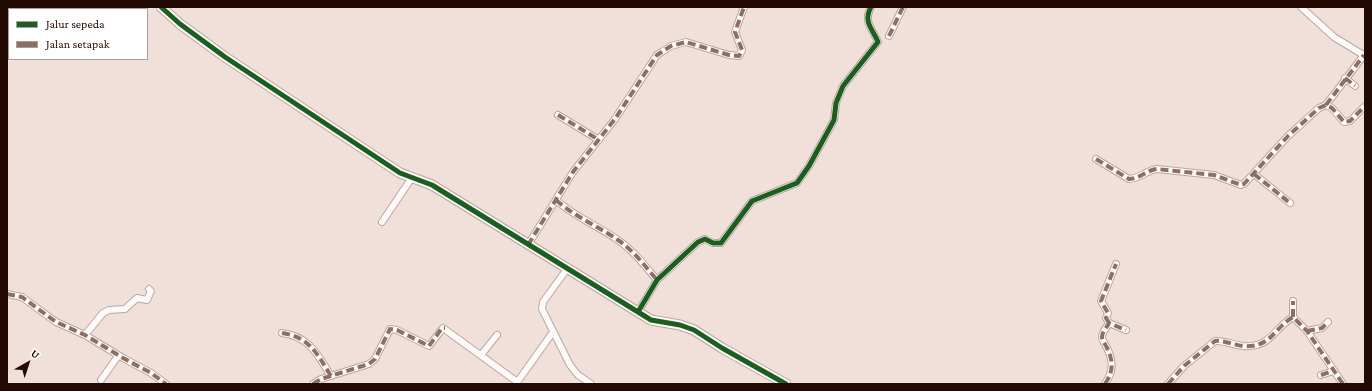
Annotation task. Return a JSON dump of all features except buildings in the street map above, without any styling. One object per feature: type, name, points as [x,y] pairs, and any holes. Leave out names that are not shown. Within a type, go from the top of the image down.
[{"type":"street","points":[[161,7],[180,24],[225,57],[400,173],[411,179],[432,185],[653,321],[680,325],[694,330],[722,348],[786,384]]},
{"type":"street","points":[[528,245],[573,172],[631,97],[652,62],[663,50],[686,42],[729,55],[739,56],[742,50],[735,32],[744,7]]},
{"type":"street","points":[[638,312],[657,280],[701,240],[720,244],[752,201],[797,183],[809,166],[834,120],[836,104],[843,86],[878,42],[867,20],[867,14],[871,7]]},
{"type":"street","points":[[889,36],[903,7]]},
{"type":"street","points":[[1096,159],[1129,179],[1133,179],[1151,170],[1157,169],[1214,175],[1241,185],[1254,174],[1288,136],[1319,108],[1326,105],[1345,78],[1364,55],[1334,37],[1301,7]]},
{"type":"street","points":[[1345,78],[1355,86]]},
{"type":"street","points":[[1326,105],[1332,108],[1344,122],[1350,121],[1365,107]]},
{"type":"street","points":[[558,115],[599,140]]},
{"type":"street","points":[[1254,174],[1290,203]]},
{"type":"street","points":[[382,222],[411,179]]},
{"type":"street","points":[[556,200],[579,217],[627,246],[643,262],[657,280]]},
{"type":"street","points":[[1116,264],[1101,301],[1108,313],[1106,318],[1109,323],[1126,330]]},
{"type":"street","points":[[567,269],[541,307],[544,317],[573,369],[591,384]]},
{"type":"street","points":[[84,335],[91,325],[106,311],[125,309],[137,298],[147,300],[151,292],[149,289]]},
{"type":"street","points":[[7,294],[22,297],[56,322],[84,335],[118,356],[151,373],[166,384]]},
{"type":"street","points":[[1293,301],[1293,317],[1306,331],[1343,384]]},
{"type":"street","points":[[1168,384],[1184,366],[1215,341],[1242,346],[1260,345],[1270,340],[1286,322],[1293,317]]},
{"type":"street","points":[[1306,331],[1322,328],[1328,322]]},
{"type":"street","points":[[1105,384],[1113,370],[1109,352],[1102,339],[1109,323]]},
{"type":"street","points":[[314,384],[331,376],[372,362],[388,331],[393,329],[429,346],[442,328],[445,328],[518,381],[553,332]]},
{"type":"street","points":[[282,333],[293,335],[309,344],[331,376]]},
{"type":"street","points":[[481,355],[497,335]]},
{"type":"street","points":[[101,380],[118,356]]},
{"type":"street","points":[[1321,375],[1333,371]]},
{"type":"marked path","points":[[528,245],[573,172],[615,119],[657,55],[671,46],[686,42],[729,55],[739,56],[742,50],[735,32],[744,7]]},
{"type":"marked path","points":[[889,36],[903,7]]},
{"type":"marked path","points":[[1326,105],[1364,55]]},
{"type":"marked path","points":[[1345,78],[1355,86]]},
{"type":"marked path","points":[[1096,159],[1129,179],[1136,178],[1157,169],[1214,175],[1241,185],[1244,184],[1288,136],[1319,108],[1326,105],[1332,108],[1344,122],[1350,121],[1365,106]]},
{"type":"marked path","points":[[558,115],[599,140]]},
{"type":"marked path","points":[[1254,174],[1290,203]]},
{"type":"marked path","points":[[556,200],[563,206],[624,244],[657,280]]},
{"type":"marked path","points":[[1109,323],[1106,318],[1108,313],[1101,301],[1116,264]]},
{"type":"marked path","points":[[7,294],[22,297],[56,322],[85,335],[151,373],[166,384]]},
{"type":"marked path","points":[[1293,301],[1293,317]]},
{"type":"marked path","points":[[1168,384],[1184,366],[1215,341],[1243,346],[1260,344],[1271,337],[1293,317],[1307,331],[1343,384]]},
{"type":"marked path","points":[[1307,331],[1322,328],[1328,322]]},
{"type":"marked path","points":[[1105,384],[1110,375],[1112,362],[1102,335],[1109,323],[1126,330]]},
{"type":"marked path","points":[[313,384],[321,379],[369,364],[375,359],[390,329],[397,330],[429,346],[442,328],[445,328]]},
{"type":"marked path","points":[[282,333],[300,338],[312,348],[331,376]]},
{"type":"marked path","points":[[1321,375],[1333,371]]},
{"type":"cycle path","points":[[161,7],[180,24],[225,57],[400,173],[432,185],[651,320],[680,325],[694,330],[722,348],[786,384]]},
{"type":"cycle path","points":[[638,312],[657,280],[698,242],[705,239],[713,243],[721,243],[752,201],[797,183],[809,166],[834,120],[836,103],[843,86],[878,42],[868,21],[871,7]]}]
